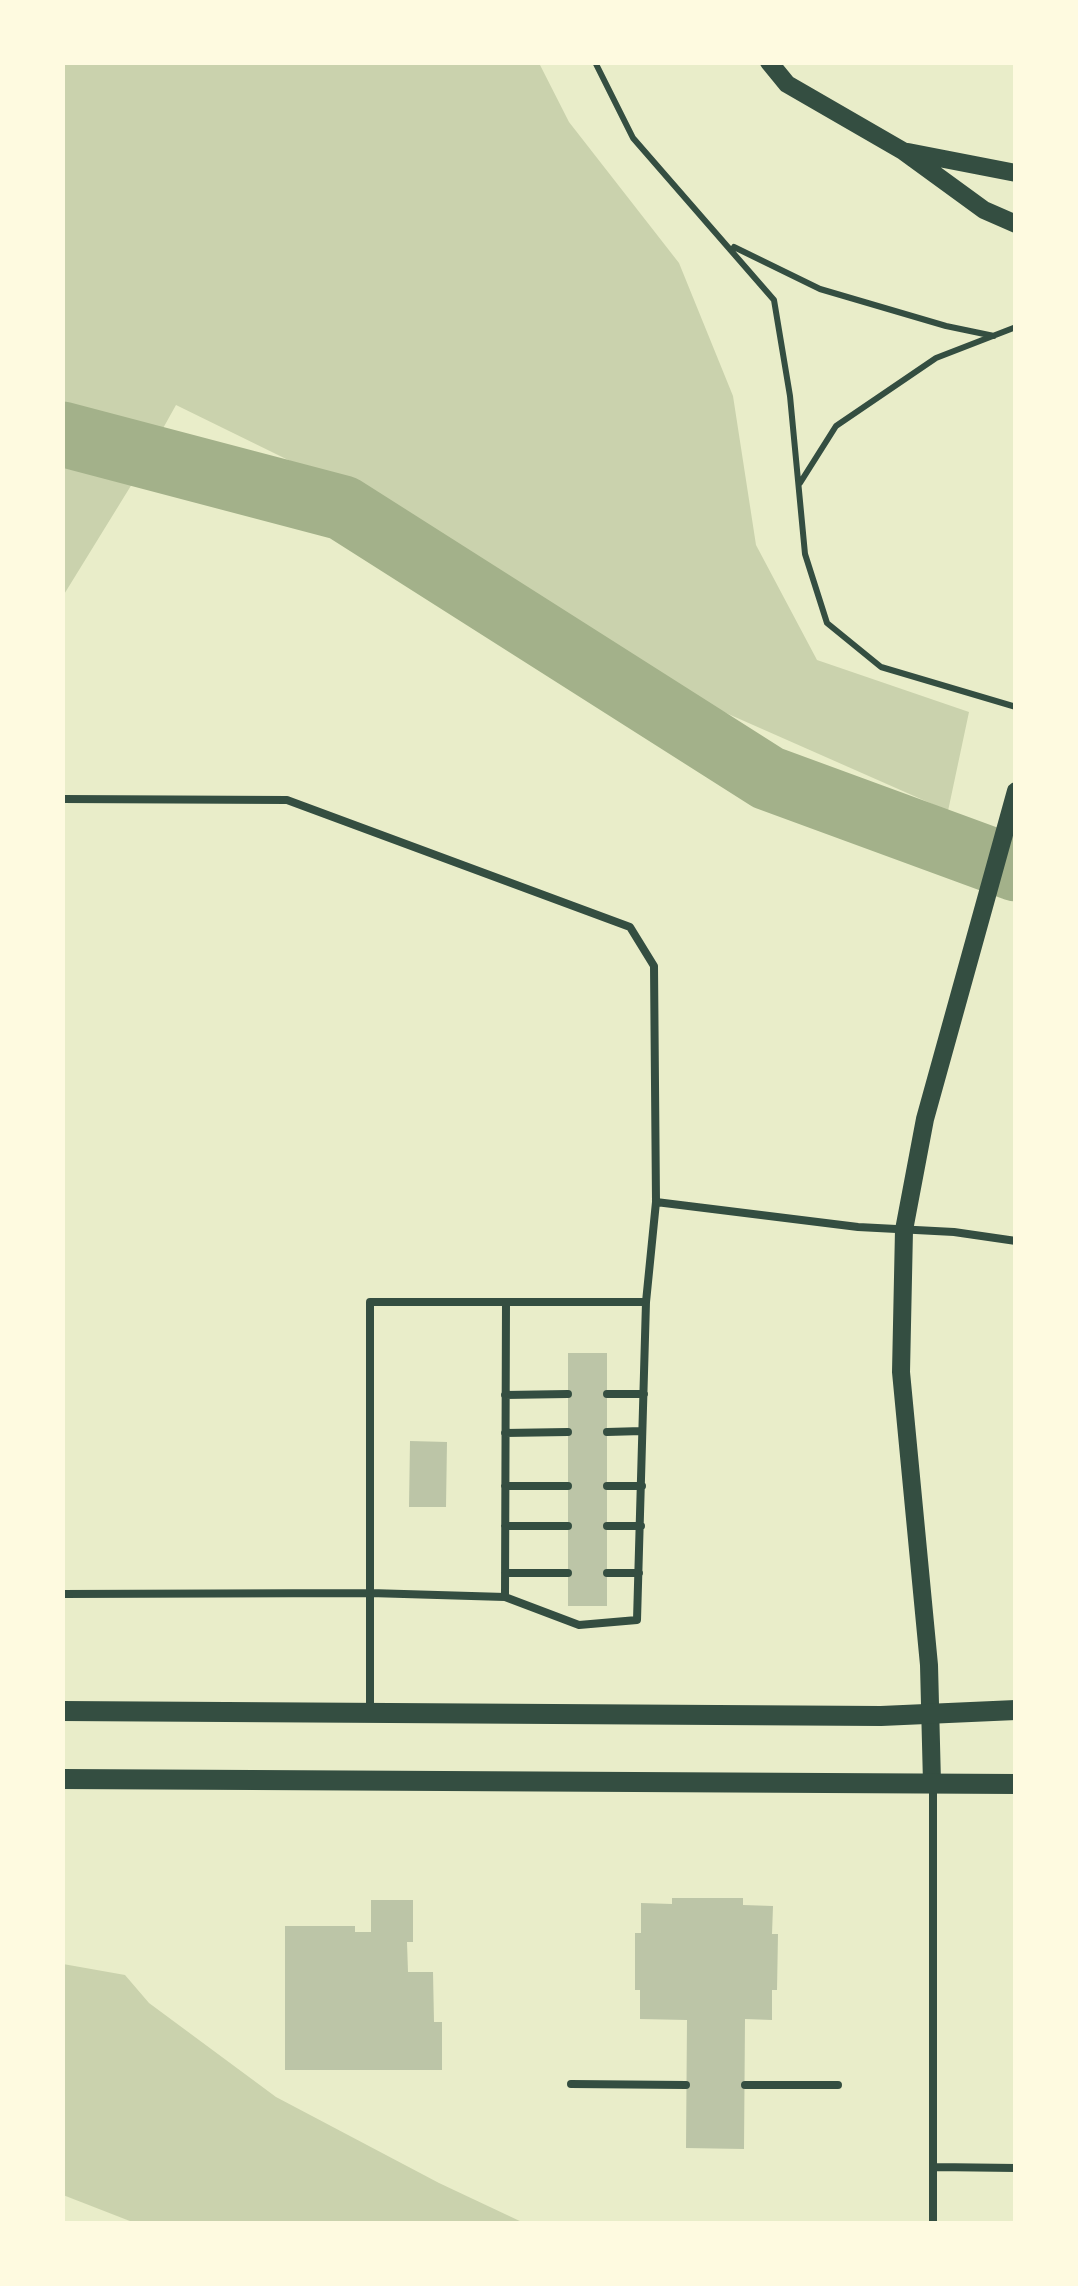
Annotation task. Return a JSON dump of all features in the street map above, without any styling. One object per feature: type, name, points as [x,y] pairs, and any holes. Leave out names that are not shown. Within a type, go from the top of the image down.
[{"type":"main road","points":[[62,1711],[932,1715],[1016,1710]]},
{"type":"main road","points":[[62,1780],[1016,1784]]},
{"type":"street","points":[[769,62],[787,84],[903,151],[984,210],[1016,224]]},
{"type":"street","points":[[903,151],[1016,173]]},
{"type":"street","points":[[932,1784],[932,1715],[901,1372],[904,1230],[925,1119],[1016,791]]},
{"type":"lane","points":[[62,799],[287,800],[630,927],[654,966],[656,1202],[646,1302],[637,1620],[579,1625],[505,1597],[370,1593],[62,1594]]},
{"type":"lane","points":[[656,1202],[858,1227],[954,1232],[1016,1241]]},
{"type":"lane","points":[[370,1712],[370,1302],[646,1302]]},
{"type":"lane","points":[[505,1597],[506,1302]]},
{"type":"lane","points":[[505,1395],[568,1394]]},
{"type":"lane","points":[[608,1394],[644,1394]]},
{"type":"lane","points":[[608,1432],[642,1431]]},
{"type":"lane","points":[[505,1433],[568,1432]]},
{"type":"lane","points":[[505,1486],[568,1486]]},
{"type":"lane","points":[[607,1486],[642,1486]]},
{"type":"lane","points":[[505,1526],[568,1526]]},
{"type":"lane","points":[[607,1526],[641,1526]]},
{"type":"lane","points":[[505,1572],[568,1572]]},
{"type":"lane","points":[[607,1572],[639,1573]]},
{"type":"lane","points":[[932,1784],[934,2224]]},
{"type":"lane","points":[[571,2084],[686,2085]]},
{"type":"lane","points":[[745,2085],[838,2085]]},
{"type":"lane","points":[[934,2167],[1016,2168]]},
{"type":"path","points":[[595,62],[633,138],[774,300],[790,396],[805,554],[827,622],[881,667],[1016,707]]},
{"type":"path","points":[[729,245],[820,289],[994,336]]},
{"type":"path","points":[[798,485],[836,426],[936,358],[1016,327]]},
{"type":"green space","points":[[63,62],[539,63],[569,122],[679,263],[733,396],[756,545],[817,660],[969,712],[948,811],[701,702],[380,505],[176,405],[63,596]]},
{"type":"green space","points":[[63,1964],[125,1975],[149,2003],[276,2097],[524,2223],[135,2223],[63,2195]]},
{"type":"building","points":[[568,1353],[607,1353],[607,1606],[568,1606]]},
{"type":"building","points":[[410,1441],[447,1442],[446,1507],[409,1507]]},
{"type":"building","points":[[672,1898],[743,1898],[743,1905],[773,1906],[772,1934],[778,1934],[772,2020],[745,2019],[744,2149],[686,2148],[687,2020],[640,2019],[640,1990],[635,1990],[635,1933],[641,1933],[641,1903],[672,1904]]},
{"type":"building","points":[[371,1900],[413,1900],[413,1942],[407,1942],[408,1972],[433,1972],[434,2022],[442,2022],[442,2070],[285,2070],[285,1926],[355,1926],[355,1932],[371,1932]]},
{"type":"waterway","points":[[62,434],[343,508],[768,778],[1016,869]]}]
